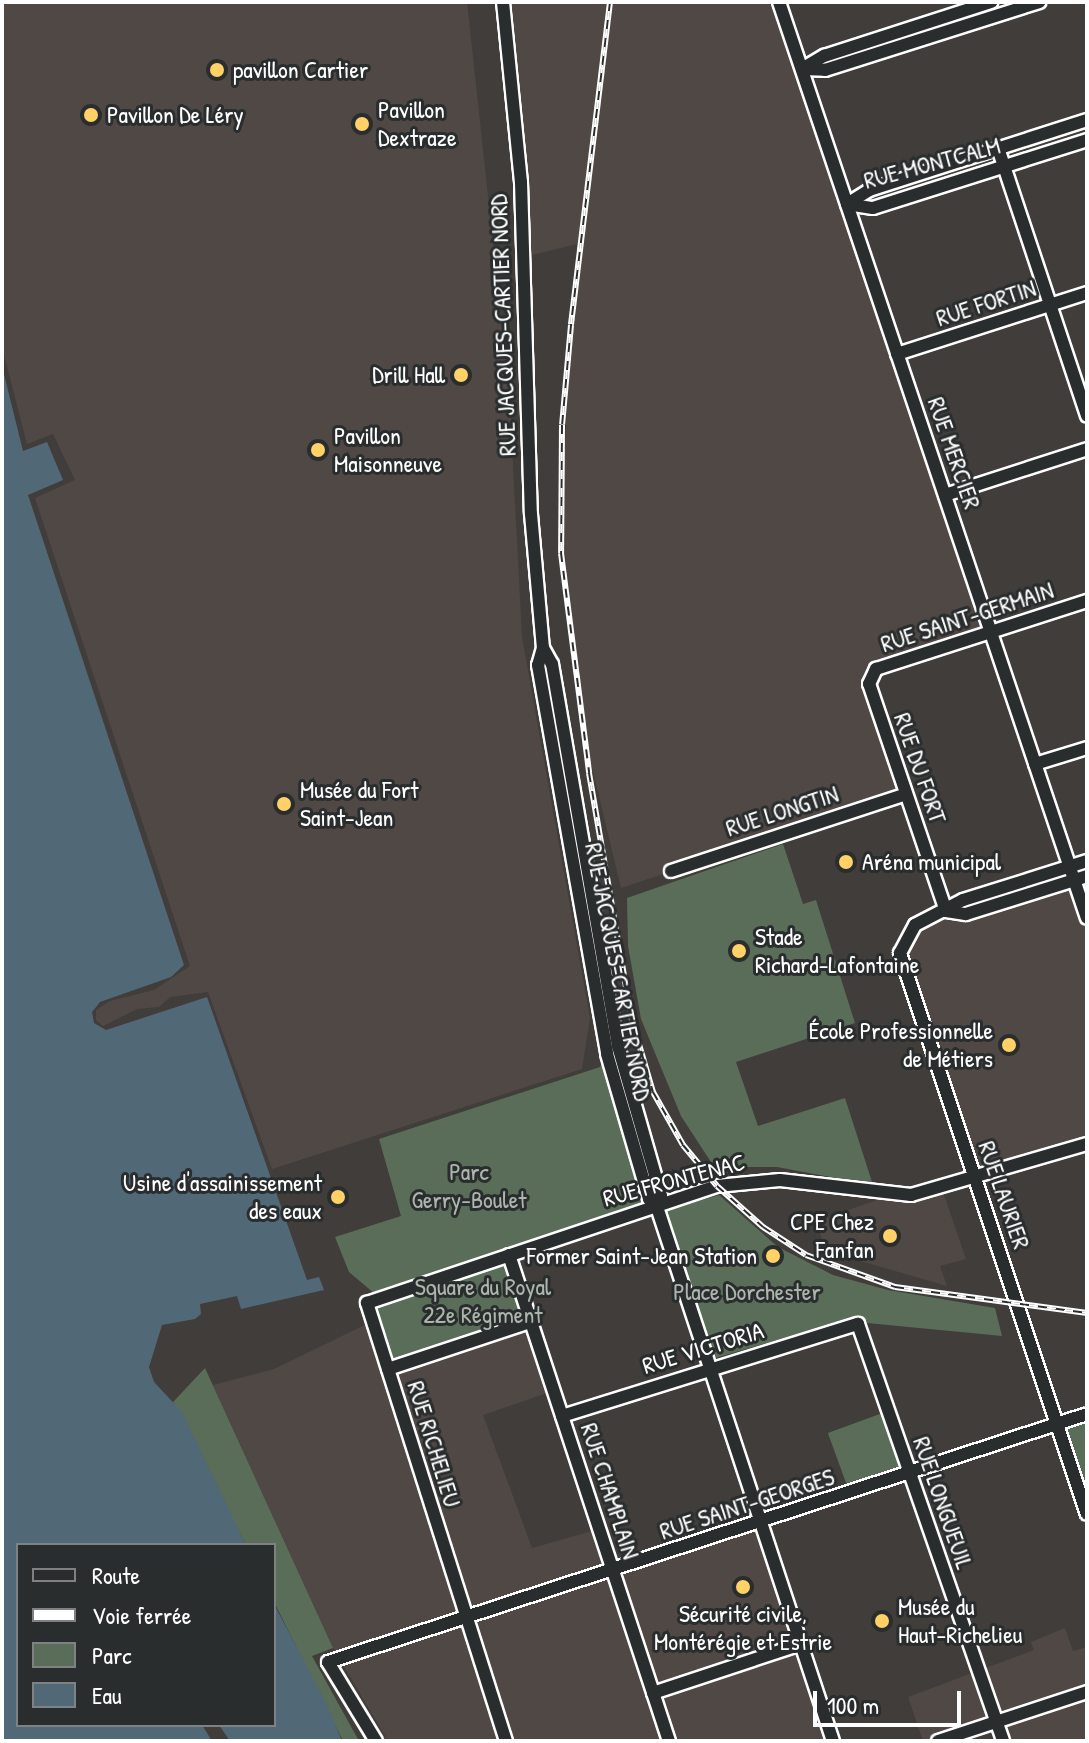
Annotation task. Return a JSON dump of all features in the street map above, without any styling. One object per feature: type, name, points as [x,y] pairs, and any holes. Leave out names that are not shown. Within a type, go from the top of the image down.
[{"type":"street","name":"RUE JACQUES-CARTIER NORD","points":[[503,2],[521,182],[531,514],[543,648],[552,664],[618,1046],[661,1196],[656,1204],[833,1741]]},
{"type":"street","name":"RUE MERCIER","points":[[779,2],[1070,866],[1080,878],[1087,918]]},
{"type":"street","points":[[802,69],[824,56],[991,2]]},
{"type":"street","points":[[802,69],[825,70],[1039,2]]},
{"type":"street","points":[[951,15],[956,29]]},
{"type":"street","name":"RUE MONTCALM","points":[[847,204],[869,190],[1087,120]]},
{"type":"street","name":"RUE MONTCALM","points":[[847,204],[873,208],[1087,140]]},
{"type":"street","points":[[998,148],[1087,416]]},
{"type":"street","name":"RUE FORTIN","points":[[897,354],[1087,293]]},
{"type":"street","points":[[945,495],[1087,449]]},
{"type":"street","name":"RUE SAINT-GERMAIN","points":[[869,684],[876,669],[1087,601]]},
{"type":"street","name":"RUE DU FORT","points":[[869,684],[946,911]]},
{"type":"street","points":[[1035,764],[1087,748]]},
{"type":"street","name":"RUE LONGTIN","points":[[671,871],[906,794]]},
{"type":"street","name":"RUE LAURIER","points":[[1087,861],[963,900],[915,925],[900,953],[1087,1514]]},
{"type":"street","points":[[946,911],[966,914],[1080,878]]},
{"type":"street","name":"RUE FRONTENAC","points":[[509,1255],[656,1204],[762,1179],[889,1196],[976,1180],[1087,1144]]},
{"type":"street","name":"RUE CHAMPLAIN","points":[[509,1255],[669,1741]]},
{"type":"street","name":"RUE RICHELIEU","points":[[506,1741],[367,1303],[509,1255]]},
{"type":"street","points":[[388,1369],[530,1322]]},
{"type":"street","name":"RUE VICTORIA","points":[[562,1416],[858,1324]]},
{"type":"street","name":"RUE LONGUEUIL","points":[[858,1324],[1003,1741]]},
{"type":"street","name":"RUE SAINT-GEORGES","points":[[376,1741],[328,1662],[1087,1414]]},
{"type":"street","points":[[653,1693],[801,1644]]},
{"type":"street","points":[[938,1741],[1087,1692]]},
{"type":"shaded area","points":[[2,2],[467,2],[509,389],[522,637],[590,1018],[582,1069],[272,1169],[208,992],[170,997],[159,1007],[137,1009],[103,1026],[96,1020],[96,1010],[110,1001],[154,990],[190,966],[35,498],[75,480],[53,434],[27,444],[2,347]]},
{"type":"shaded area","points":[[503,2],[608,2],[608,23],[610,2],[779,2],[991,632],[877,669],[869,684],[906,794],[621,888],[580,717],[561,507],[577,244],[524,257]]},
{"type":"shaded area","name":"École Professionnelle de Métiers","points":[[1074,880],[1087,918],[1087,1144],[976,1180],[900,953],[903,938],[946,911],[966,914]]},
{"type":"shaded area","name":"CPE Chez Fanfan","points":[[942,1189],[966,1259],[940,1266],[947,1286],[826,1251],[816,1221],[889,1196]]},
{"type":"shaded area","points":[[509,1255],[553,1391],[483,1415],[532,1548],[599,1529],[613,1570],[760,1522],[835,1741],[388,1741],[333,1648],[213,1385],[274,1369]]},
{"type":"shaded area","points":[[1065,1628],[1073,1651],[1087,1647],[1087,1741],[1003,1741],[996,1721],[923,1741],[908,1697],[1034,1650],[1031,1642]]},
{"type":"green space","name":"Stade Richard-Lafontaine","points":[[783,844],[803,904],[816,900],[855,1023],[736,1062],[758,1126],[845,1098],[873,1185],[777,1167],[746,1167],[720,1176],[681,1116],[641,1019],[628,946],[627,898]]},
{"type":"green space","name":"Parc Gerry-Boulet","points":[[607,1054],[646,1202],[375,1294],[349,1272],[335,1237],[401,1216],[379,1139],[600,1067]]},
{"type":"green space","name":"Place Dorchester","points":[[719,1195],[778,1247],[833,1275],[888,1290],[995,1308],[1002,1336],[867,1323],[856,1317],[712,1359],[664,1211]]},
{"type":"green space","name":"Square du Royal 22e Régiment","points":[[509,1255],[529,1322],[386,1366],[366,1299]]},
{"type":"green space","points":[[205,1368],[333,1648],[312,1656],[359,1741],[343,1741],[276,1606],[276,1543],[245,1543],[173,1402]]},
{"type":"green space","points":[[888,1411],[911,1473],[850,1495],[828,1433]]},
{"type":"green space","points":[[1087,1414],[1087,1512],[1057,1424]]},
{"type":"water","points":[[2,366],[23,451],[47,442],[63,480],[28,495],[184,965],[171,977],[100,1002],[92,1012],[94,1023],[106,1030],[207,997],[307,1280],[319,1277],[324,1290],[241,1309],[237,1296],[200,1304],[201,1314],[195,1319],[162,1325],[149,1367],[154,1382],[182,1412],[245,1543],[16,1543],[16,1727],[203,1727],[212,1741],[2,1741]]},
{"type":"water","points":[[276,1608],[327,1705],[342,1741],[230,1741],[220,1727],[276,1727]]},
{"type":"railway","points":[[610,2],[562,425],[561,553],[589,773],[631,1017],[653,1092],[683,1145],[717,1186],[763,1227],[806,1255],[895,1287],[1087,1313]]},
{"type":"place","name":"pavillon Cartier","points":[[217,70]]},
{"type":"place","name":"Pavillon De Léry","points":[[91,115]]},
{"type":"place","name":"Pavillon Dextraze","points":[[362,124]]},
{"type":"place","name":"Drill Hall","points":[[461,375]]},
{"type":"place","name":"Pavillon Maisonneuve","points":[[318,450]]},
{"type":"place","name":"Musée du Fort Saint-Jean","points":[[284,804]]},
{"type":"place","name":"Aréna municipal","points":[[846,862]]},
{"type":"place","name":"Stade Richard-Lafontaine","points":[[739,951]]},
{"type":"place","name":"École Professionnelle de Métiers","points":[[1009,1045]]},
{"type":"place","name":"Usine d'assainissement des eaux","points":[[338,1197]]},
{"type":"place","name":"CPE Chez Fanfan","points":[[890,1236]]},
{"type":"place","name":"Former Saint-Jean Station","points":[[773,1256]]},
{"type":"place","name":"Sécurité civile, Montérégie et Estrie","points":[[743,1587]]},
{"type":"place","name":"Musée du Haut-Richelieu","points":[[882,1621]]}]
